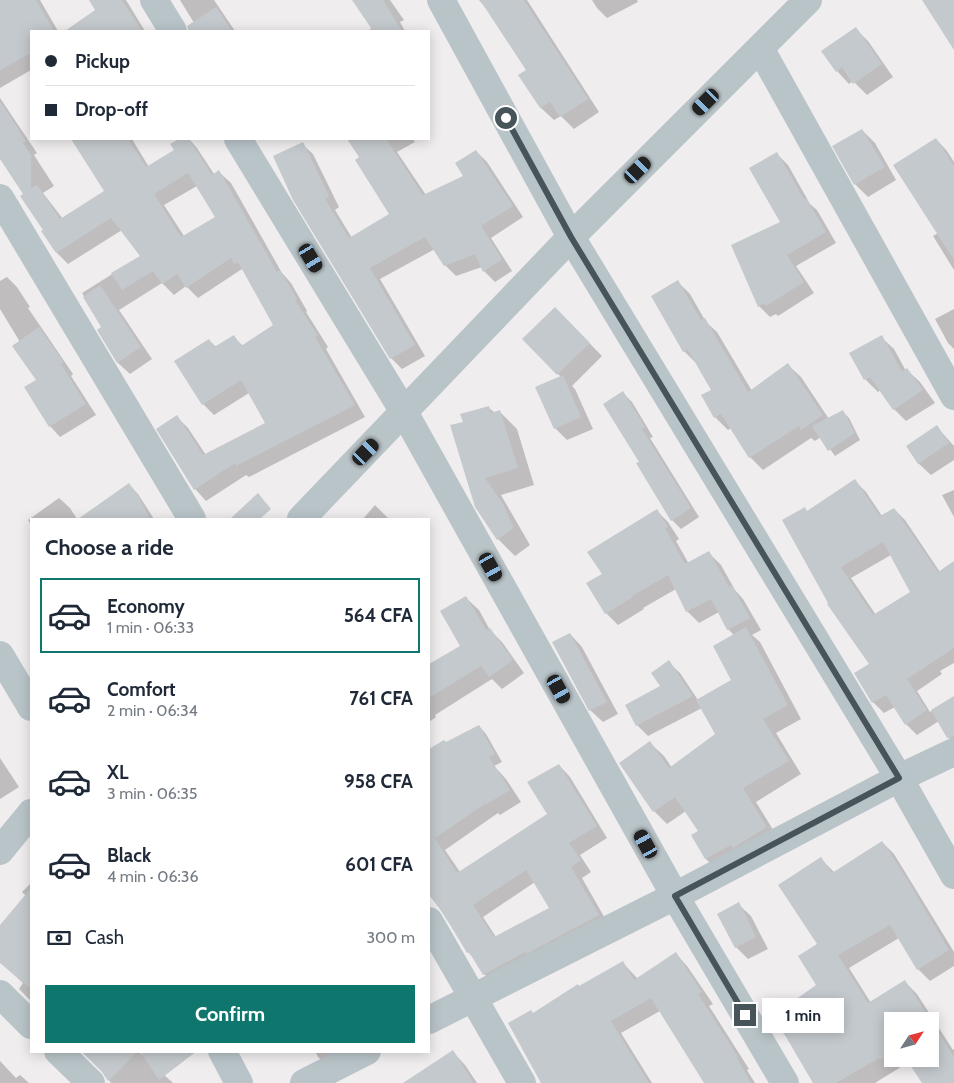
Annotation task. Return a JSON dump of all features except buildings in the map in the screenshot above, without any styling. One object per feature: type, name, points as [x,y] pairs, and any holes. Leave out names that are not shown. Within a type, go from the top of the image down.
[{"type":"street","points":[[154,0],[172,30]]},
{"type":"street","points":[[441,0],[571,237],[899,778],[954,875]]},
{"type":"street","points":[[302,518],[571,237],[808,0]]},
{"type":"street","points":[[760,48],[954,396]]},
{"type":"street","points":[[239,140],[404,412],[675,896],[785,1083]]},
{"type":"street","points":[[0,198],[191,518]]},
{"type":"street","points":[[0,655],[30,705]]},
{"type":"street","points":[[430,1020],[675,896],[899,778],[954,752]]},
{"type":"street","points":[[0,851],[30,815]]},
{"type":"street","points":[[430,923],[522,1083]]},
{"type":"street","points":[[0,994],[30,1024]]},
{"type":"street","points":[[60,1053],[91,1083]]},
{"type":"street","points":[[223,1053],[240,1083]]},
{"type":"street","points":[[304,1083],[363,1053]]},
{"type":"route","points":[[506,118],[571,237],[899,778],[675,896],[745,1015]]}]
